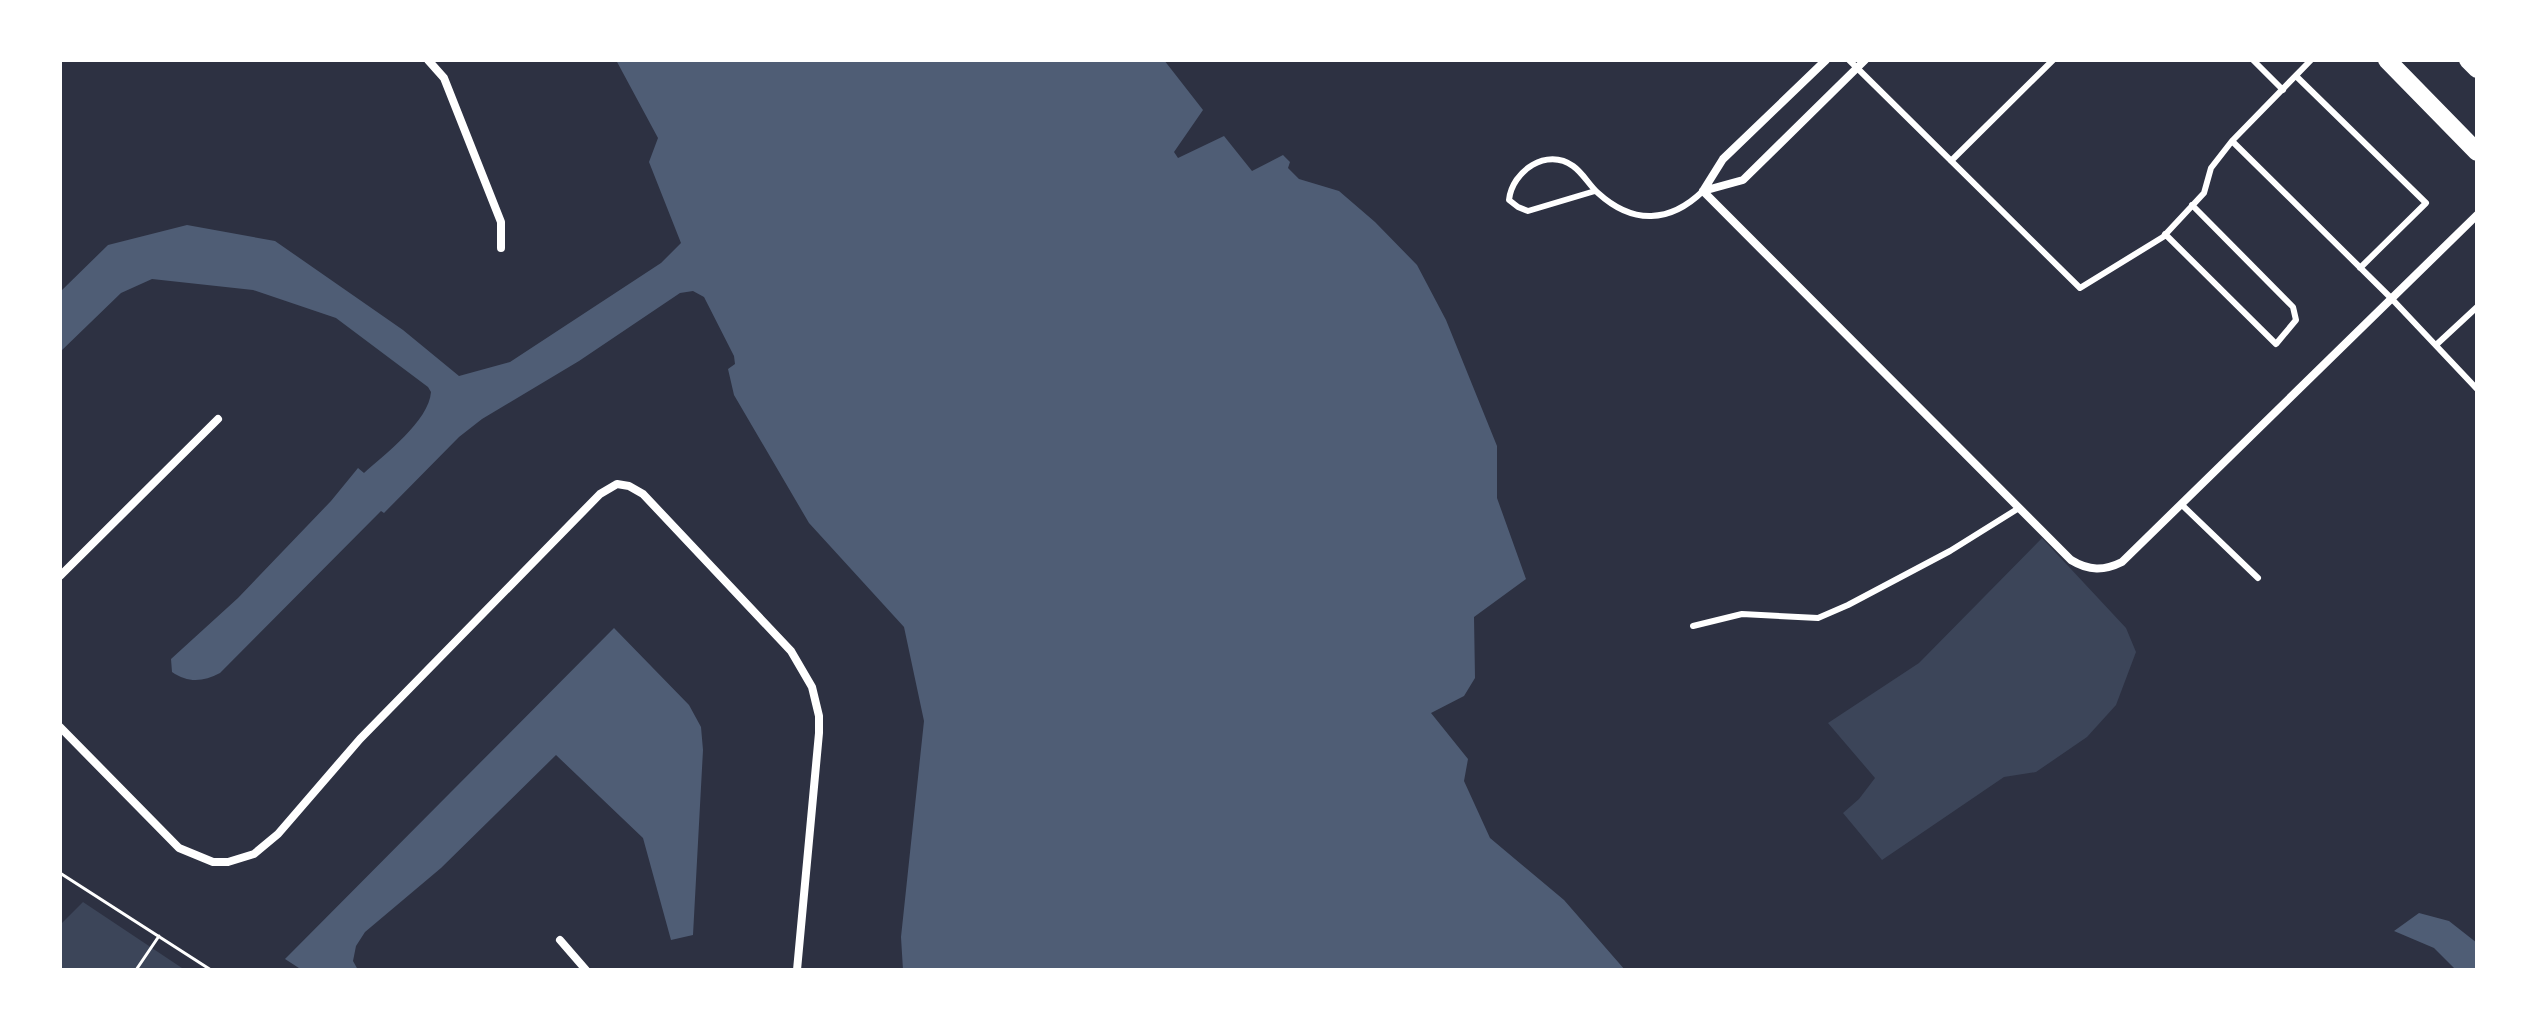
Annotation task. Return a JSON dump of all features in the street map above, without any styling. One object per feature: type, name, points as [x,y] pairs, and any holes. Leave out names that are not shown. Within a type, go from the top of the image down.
[{"type":"main road","points":[[2387,60],[2477,152]]},
{"type":"main road","points":[[2468,60],[2477,69]]},
{"type":"street","points":[[428,60],[444,78],[501,222],[501,248]]},
{"type":"street","points":[[1703,191],[1723,159],[1826,60]]},
{"type":"street","points":[[1703,191],[1743,180],[1865,60]]},
{"type":"street","points":[[1703,191],[2071,560],[2095,570],[2122,562],[2477,215]]},
{"type":"street","points":[[60,576],[218,419]]},
{"type":"street","points":[[60,727],[179,848],[213,862],[228,862],[254,854],[267,846],[360,739],[600,494],[611,486],[623,484],[643,494],[791,651],[812,687],[819,716],[819,733],[797,970]]},
{"type":"street","points":[[560,940],[586,970]]},
{"type":"lane","points":[[1849,60],[2080,288],[2165,234],[2204,193],[2211,168],[2232,141],[2311,60]]},
{"type":"lane","points":[[1951,161],[2053,60]]},
{"type":"lane","points":[[2253,60],[2283,90]]},
{"type":"lane","points":[[2296,76],[2426,203],[2360,268]]},
{"type":"lane","points":[[2232,141],[2391,298],[2477,389]]},
{"type":"lane","points":[[1595,191],[1528,211],[1509,200],[1510,188],[1525,170],[1547,158],[1561,159],[1574,166],[1607,201],[1637,214],[1663,217],[1688,205],[1703,191]]},
{"type":"lane","points":[[2165,234],[2276,344],[2296,320],[2293,307],[2192,205]]},
{"type":"lane","points":[[2436,345],[2477,307]]},
{"type":"lane","points":[[2181,504],[2258,578]]},
{"type":"lane","points":[[1693,626],[1742,614],[1818,618],[1950,551],[2019,508]]},
{"type":"path","points":[[60,873],[211,970]]},
{"type":"path","points":[[136,970],[159,936]]},
{"type":"shaded area","points":[[616,60],[1164,60],[1203,110],[1174,152],[1178,158],[1224,136],[1252,171],[1283,155],[1290,162],[1288,168],[1299,179],[1339,191],[1375,222],[1417,265],[1446,320],[1497,446],[1497,498],[1526,579],[1474,617],[1475,678],[1464,696],[1431,713],[1468,759],[1464,781],[1490,838],[1564,900],[1625,970],[903,970],[901,937],[924,721],[904,627],[809,523],[734,395],[728,369],[735,364],[734,356],[704,297],[693,291],[680,293],[579,361],[482,419],[459,437],[220,673],[196,680],[172,672],[171,659],[238,598],[331,501],[358,468],[364,473],[405,436],[423,414],[431,392],[336,318],[253,290],[152,279],[121,293],[60,352],[60,292],[108,245],[187,225],[275,241],[403,330],[459,376],[510,362],[661,263],[681,243],[649,162],[658,138]]},
{"type":"shaded area","points":[[2042,538],[2126,628],[2136,652],[2116,705],[2087,737],[2036,772],[2004,777],[1882,860],[1843,813],[1875,778],[1828,723],[1919,663]]},
{"type":"shaded area","points":[[614,628],[689,705],[701,727],[703,750],[693,935],[671,940],[643,838],[556,755],[441,868],[365,932],[356,946],[353,961],[358,970],[302,970],[285,959]]},
{"type":"shaded area","points":[[83,902],[185,970],[60,970],[60,925]]},
{"type":"shaded area","points":[[2419,913],[2449,921],[2477,943],[2477,970],[2456,970],[2434,948],[2394,931]]}]
